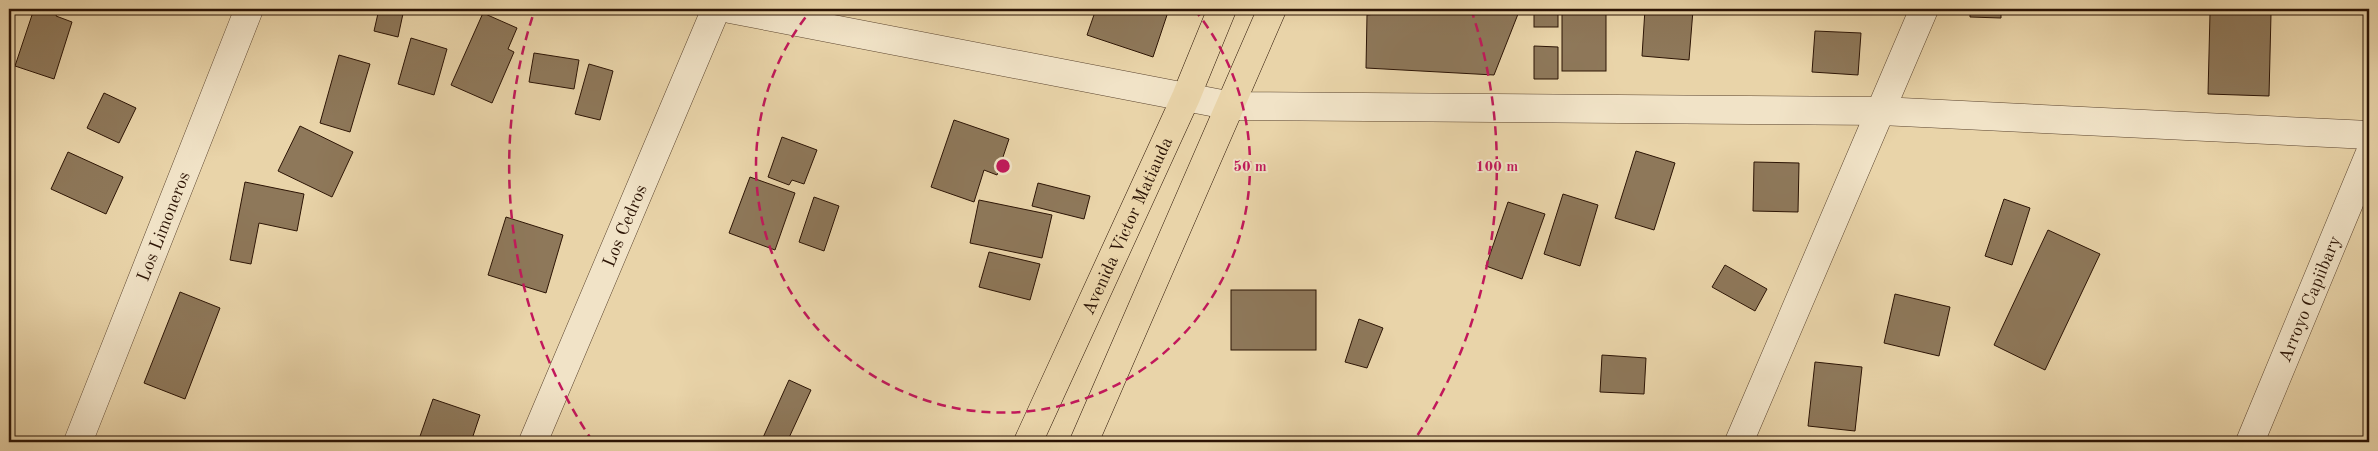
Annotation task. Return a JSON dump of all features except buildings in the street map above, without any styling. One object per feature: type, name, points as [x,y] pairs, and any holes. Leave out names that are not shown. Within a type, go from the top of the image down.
[{"type":"main road","name":"Avenida Victor Matiauda","points":[[1028,442],[1186,98],[1222,9]]},
{"type":"main road","points":[[1084,442],[1232,106],[1272,9]]},
{"type":"street","name":"Los Limoneros","points":[[78,442],[249,9]]},
{"type":"street","name":"Los Cedros","points":[[533,442],[716,9]]},
{"type":"street","points":[[730,9],[1232,106],[1881,111],[2369,135]]},
{"type":"street","points":[[1739,442],[1924,9]]},
{"type":"street","name":"Arroyo Capiibary","points":[[2250,442],[2369,155]]}]
